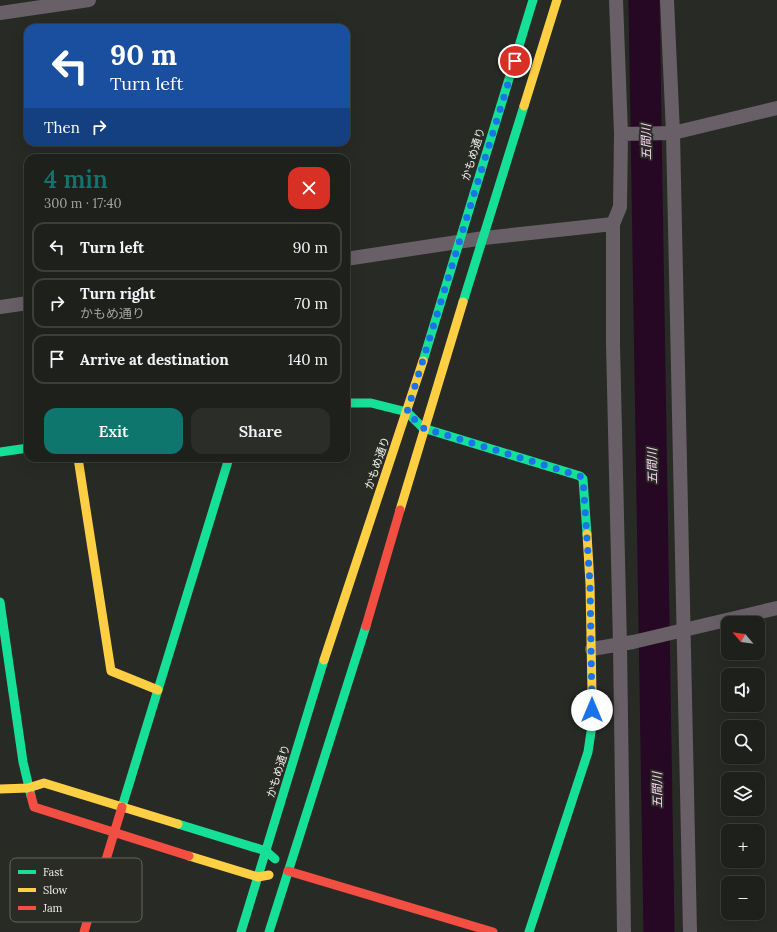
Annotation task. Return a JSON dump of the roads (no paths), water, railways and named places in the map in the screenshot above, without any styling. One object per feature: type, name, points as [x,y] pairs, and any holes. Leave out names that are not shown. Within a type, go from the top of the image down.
[{"type":"street","points":[[0,13],[89,0]]},
{"type":"street","name":"かもめ通り","points":[[241,932],[332,635],[407,412],[533,0]]},
{"type":"street","points":[[268,932],[368,617],[423,428],[484,238],[557,0]]},
{"type":"street","points":[[616,0],[621,134],[620,207],[613,224],[613,344],[627,644],[624,932]]},
{"type":"street","points":[[667,0],[673,133],[690,932]]},
{"type":"street","points":[[621,134],[673,133],[777,108]]},
{"type":"street","points":[[350,258],[484,238],[613,224]]},
{"type":"street","points":[[0,307],[24,304]]},
{"type":"street","points":[[350,403],[371,403],[407,412],[423,428],[580,476],[583,479],[590,584],[592,725],[588,752],[529,932]]},
{"type":"street","points":[[0,452],[24,449]]},
{"type":"street","points":[[79,462],[111,671],[158,690]]},
{"type":"street","points":[[106,858],[228,462]]},
{"type":"street","points":[[0,602],[23,762],[28,788],[34,806],[258,877],[288,871]]},
{"type":"street","points":[[592,649],[627,644],[777,608]]},
{"type":"street","points":[[0,789],[28,788],[44,783],[266,851],[288,871],[493,932]]},
{"type":"street","points":[[84,932],[87,922]]},
{"type":"waterway","name":"五間川","points":[[644,0],[659,932]]}]
